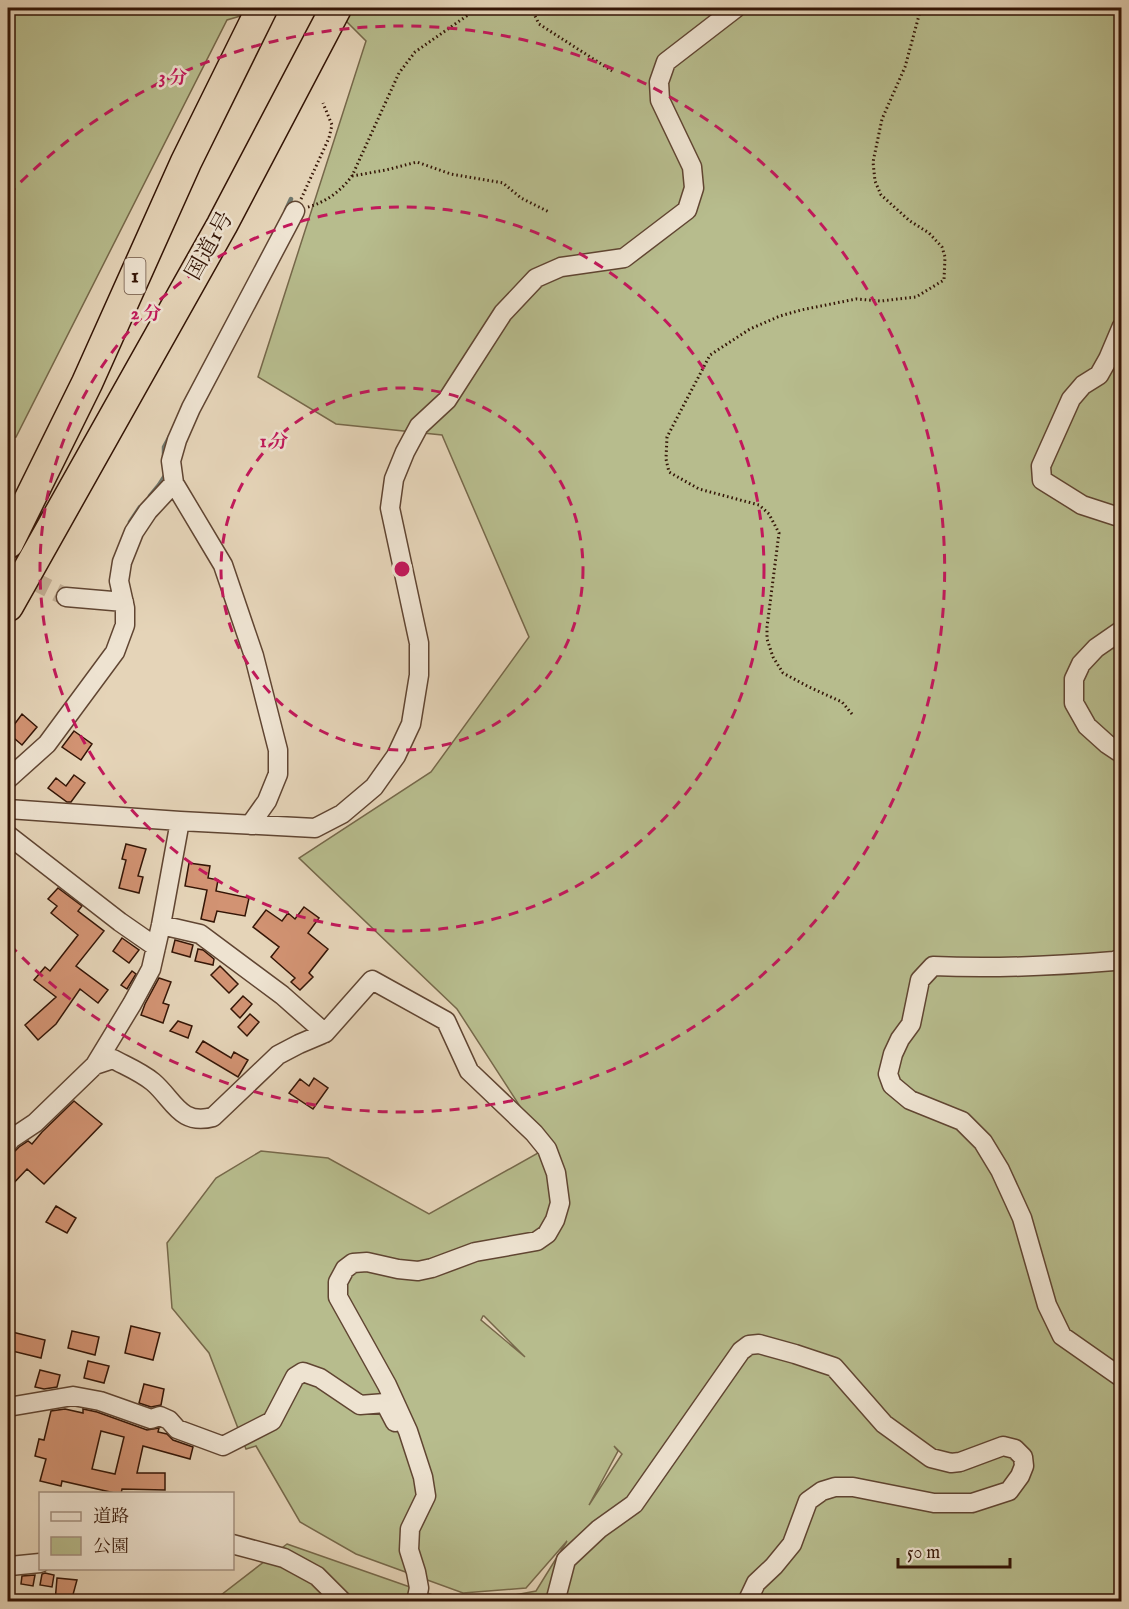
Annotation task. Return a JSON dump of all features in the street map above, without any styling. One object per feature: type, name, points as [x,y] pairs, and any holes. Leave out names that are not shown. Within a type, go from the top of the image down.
[{"type":"highway","name":"1","points":[[8,543],[87,383],[186,162],[262,8]]},
{"type":"highway","name":"国道1号","points":[[8,606],[222,225],[336,8]]},
{"type":"street","points":[[8,809],[315,828],[342,814],[374,787],[396,756],[411,724],[419,675],[419,643],[390,508],[394,479],[405,452],[419,426],[447,400],[503,313],[536,278],[561,267],[624,258],[687,210],[694,188],[692,167],[660,100],[659,82],[666,62],[736,8]]},
{"type":"street","points":[[250,825],[267,801],[278,774],[278,750],[254,656],[223,565],[174,483],[171,461],[177,440],[191,408],[295,211]]},
{"type":"street","points":[[1122,326],[1100,375],[1083,385],[1071,399],[1041,466],[1042,480],[1082,505],[1122,518]]},
{"type":"street","points":[[8,779],[47,744],[115,652],[125,625],[124,602],[119,580],[122,562],[134,532],[148,511],[174,483]]},
{"type":"street","points":[[66,597],[124,602]]},
{"type":"street","points":[[1122,630],[1096,648],[1081,664],[1074,679],[1074,703],[1087,726],[1107,744],[1122,753]]},
{"type":"street","points":[[8,1143],[35,1123],[95,1065],[151,969],[180,821]]},
{"type":"street","points":[[8,835],[120,922],[156,946]]},
{"type":"street","points":[[161,924],[200,934],[282,995],[325,1033]]},
{"type":"street","points":[[1122,958],[1114,961],[1026,967],[933,966],[920,980],[911,1024],[893,1054],[888,1074],[892,1085],[910,1100],[962,1121],[983,1142],[1000,1170],[1022,1218],[1047,1305],[1062,1336],[1122,1378]]},
{"type":"street","points":[[95,1065],[113,1059],[139,1072],[154,1083],[177,1108],[189,1117],[201,1120],[213,1117],[278,1055],[325,1033],[372,980],[446,1021],[469,1071],[534,1133],[547,1149],[556,1173],[560,1203],[555,1220],[547,1234],[537,1240],[475,1252],[418,1271],[367,1262],[353,1263],[345,1269],[338,1282],[338,1297],[387,1385],[408,1431],[423,1477],[426,1496],[410,1529],[409,1550],[419,1588],[416,1602]]},
{"type":"street","points":[[555,1602],[566,1560],[599,1529],[634,1504],[741,1351],[749,1345],[759,1344],[834,1367],[884,1424],[931,1458],[951,1463],[960,1462],[1003,1446],[1015,1449],[1023,1457],[1024,1466],[1020,1476],[1009,1491],[972,1503],[934,1503],[853,1487],[835,1486],[822,1491],[808,1501],[792,1544],[756,1583],[747,1602]]},
{"type":"street","points":[[8,1407],[73,1396],[100,1401],[151,1419],[160,1416],[169,1420],[177,1429],[222,1446],[272,1421],[295,1377],[303,1372],[320,1378],[360,1405],[385,1403],[416,1455]]},
{"type":"street","points":[[234,1545],[284,1558],[317,1576],[344,1602]]},
{"type":"street","points":[[8,1567],[39,1563]]},
{"type":"path","points":[[295,211],[317,205],[342,189],[352,176],[399,73],[415,52],[478,8]]},
{"type":"path","points":[[531,8],[539,24],[612,71]]},
{"type":"path","points":[[852,714],[842,702],[783,673],[773,657],[766,627],[779,533],[769,514],[759,505],[699,489],[669,472],[666,459],[667,437],[710,355],[750,329],[801,309],[856,299],[881,301],[916,297],[944,280],[945,257],[942,247],[929,233],[910,221],[881,195],[875,181],[873,162],[882,119],[905,67],[921,8]]},
{"type":"path","points":[[295,211],[330,138],[332,124],[323,104]]},
{"type":"path","points":[[352,176],[417,162],[451,174],[503,183],[521,198],[549,212]]},
{"type":"green space","points":[[8,8],[268,8],[227,20],[16,437],[8,438]]},
{"type":"green space","points":[[333,8],[1121,8],[1121,1601],[483,1601],[536,1591],[567,1541],[526,1588],[463,1593],[356,1554],[300,1522],[256,1446],[246,1449],[209,1353],[172,1308],[167,1243],[216,1178],[261,1151],[328,1158],[429,1214],[547,1148],[457,1009],[299,858],[431,772],[529,637],[442,435],[336,424],[258,377],[366,41]],"holes":[[[484,1316],[525,1357],[481,1320]],[[614,1446],[622,1454],[589,1505],[618,1451]]]},
{"type":"green space","points":[[287,1544],[450,1601],[212,1602]]},
{"type":"building","points":[[22,714],[37,727],[22,745],[8,733]]},
{"type":"building","points":[[74,731],[92,744],[81,760],[62,747]]},
{"type":"building","points":[[74,775],[85,783],[71,802],[67,802],[48,788],[56,778],[66,786]]},
{"type":"building","points":[[126,844],[146,849],[138,876],[143,877],[139,893],[119,888],[126,860],[122,859]]},
{"type":"building","points":[[189,863],[210,866],[208,878],[218,880],[216,891],[249,898],[245,916],[217,911],[214,922],[201,919],[207,890],[185,886]]},
{"type":"building","points":[[58,888],[82,906],[78,911],[104,931],[76,966],[108,990],[98,1003],[80,989],[56,1024],[38,1040],[25,1025],[56,997],[34,980],[45,967],[50,971],[78,935],[51,913],[57,906],[48,899]]},
{"type":"building","points":[[304,907],[319,918],[308,933],[328,949],[309,973],[313,977],[300,990],[291,982],[295,978],[271,957],[279,947],[253,927],[266,910],[282,921],[288,913],[295,919]]},
{"type":"building","points":[[122,938],[139,950],[129,963],[113,951]]},
{"type":"building","points":[[175,940],[193,945],[190,957],[172,952]]},
{"type":"building","points":[[198,949],[203,950],[214,959],[213,965],[195,961]]},
{"type":"building","points":[[220,966],[238,984],[229,993],[211,975]]},
{"type":"building","points":[[132,971],[136,974],[127,989],[121,985]]},
{"type":"building","points":[[159,978],[171,982],[163,1003],[169,1005],[163,1023],[141,1015]]},
{"type":"building","points":[[243,996],[252,1004],[240,1018],[231,1009]]},
{"type":"building","points":[[250,1014],[259,1022],[247,1036],[238,1027]]},
{"type":"building","points":[[178,1021],[192,1026],[188,1038],[170,1031]]},
{"type":"building","points":[[203,1041],[231,1058],[234,1052],[248,1060],[238,1077],[196,1052]]},
{"type":"building","points":[[314,1078],[328,1088],[313,1109],[289,1093],[300,1079],[309,1086]]},
{"type":"building","points":[[74,1101],[102,1124],[44,1184],[27,1169],[8,1189],[8,1158],[28,1141],[32,1144]]},
{"type":"building","points":[[56,1206],[76,1218],[67,1233],[46,1222]]},
{"type":"building","points":[[131,1326],[160,1333],[153,1360],[125,1353]]},
{"type":"building","points":[[8,1331],[45,1340],[41,1358],[8,1350]]},
{"type":"building","points":[[72,1331],[99,1337],[95,1355],[68,1348]]},
{"type":"building","points":[[88,1361],[109,1366],[104,1383],[84,1378]]},
{"type":"building","points":[[40,1370],[60,1375],[57,1387],[44,1389],[35,1387]]},
{"type":"building","points":[[144,1384],[164,1389],[161,1405],[151,1407],[139,1403]]},
{"type":"building","points":[[65,1409],[83,1413],[83,1409],[147,1430],[159,1428],[158,1432],[193,1447],[190,1459],[143,1446],[137,1473],[165,1473],[165,1490],[122,1489],[121,1492],[110,1492],[62,1481],[61,1486],[40,1481],[46,1459],[35,1456],[39,1439],[44,1440],[51,1411]],"holes":[[[101,1431],[124,1437],[115,1474],[92,1469]]]},
{"type":"building","points":[[42,1574],[54,1575],[52,1587],[40,1585]]},
{"type":"building","points":[[35,1575],[33,1586],[21,1584],[22,1576]]},
{"type":"building","points":[[57,1578],[77,1580],[71,1602],[55,1602]]},
{"type":"waterway","points":[[286,210],[291,199]]},
{"type":"waterway","points":[[164,456],[164,447],[170,436]]},
{"type":"waterway","points":[[150,496],[166,474]]},
{"type":"waterway","points":[[130,522],[140,507]]},
{"type":"tunnel","points":[[8,568],[66,597]]}]
